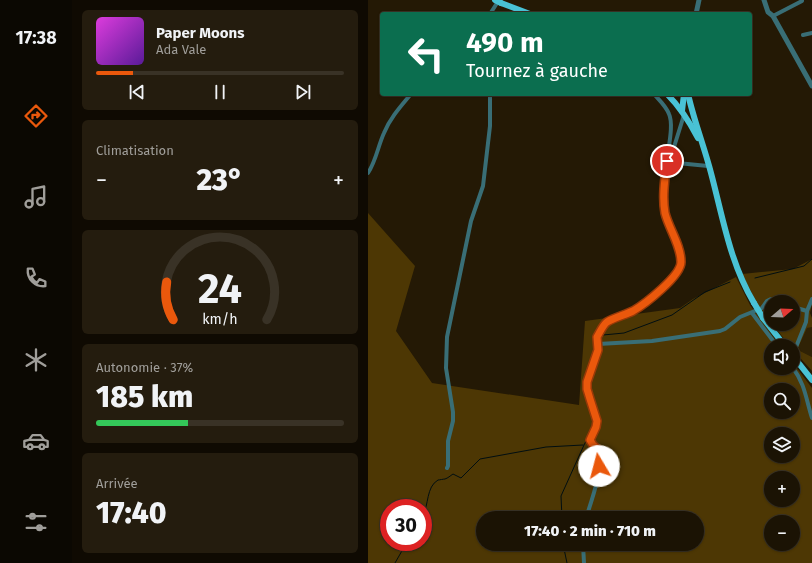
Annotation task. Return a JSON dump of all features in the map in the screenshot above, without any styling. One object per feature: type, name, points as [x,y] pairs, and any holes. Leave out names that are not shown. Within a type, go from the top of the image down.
[{"type":"main road","points":[[498,1],[525,12]]},
{"type":"main road","points":[[669,96],[683,113],[698,138],[711,173]]},
{"type":"main road","points":[[683,113],[684,96]]},
{"type":"main road","points":[[689,96],[711,173],[731,252],[745,287],[754,303],[763,318],[780,339]]},
{"type":"main road","points":[[800,365],[812,380]]},
{"type":"street","points":[[696,12],[699,0]]},
{"type":"street","points":[[764,0],[768,12],[773,16],[812,86]]},
{"type":"street","points":[[773,16],[802,0]]},
{"type":"street","points":[[491,12],[498,1]]},
{"type":"street","points":[[803,35],[812,33]]},
{"type":"street","points":[[368,173],[388,126],[409,96]]},
{"type":"street","points":[[447,468],[448,441],[453,421],[453,412],[446,368],[446,337],[471,221],[483,186],[490,126],[490,96]]},
{"type":"street","points":[[588,511],[598,477],[600,454],[599,450],[590,440],[597,421],[587,389],[590,370],[598,350],[597,337],[606,323],[646,302],[676,275],[680,269],[681,261],[677,244],[665,214],[664,197],[671,124],[670,116],[667,109],[656,96]]},
{"type":"street","points":[[667,162],[674,147],[683,113]]},
{"type":"street","points":[[667,162],[708,166]]},
{"type":"street","points":[[799,339],[806,322],[807,311],[812,299]]},
{"type":"street","points":[[598,344],[652,341],[720,331],[725,329],[740,317],[752,313],[764,306]]},
{"type":"street","points":[[800,308],[807,311]]},
{"type":"street","points":[[752,313],[773,339]]},
{"type":"street","points":[[798,375],[805,389],[812,418]]},
{"type":"street","points":[[583,551],[584,563]]},
{"type":"shaded area","points":[[368,213],[415,266],[396,331],[432,383],[579,405],[585,321],[680,308],[693,299],[736,277],[750,305],[764,324],[764,331],[769,331],[775,339],[764,339],[764,375],[800,375],[800,372],[812,388],[812,563],[368,563]]},
{"type":"shaded area","points":[[812,259],[812,304],[810,313],[812,318],[812,327],[807,328],[800,344],[800,339],[784,339],[778,331],[800,331],[800,295],[764,295],[764,313],[758,305],[742,274],[793,269]]},
{"type":"shaded area","points":[[812,327],[812,357],[800,351],[800,344],[807,328]]},
{"type":"shaded area","points":[[800,351],[812,357],[812,371],[800,358]]},
{"type":"waterway","points":[[755,278],[804,266],[812,259]]},
{"type":"waterway","points":[[599,342],[603,335],[624,333],[672,315],[705,292],[730,282]]},
{"type":"waterway","points":[[586,379],[596,348]]},
{"type":"waterway","points":[[586,392],[588,401]]},
{"type":"waterway","points":[[562,511],[561,496],[594,426]]},
{"type":"waterway","points":[[428,499],[431,487],[434,483],[438,480],[446,479],[453,474],[461,478],[480,459],[546,447],[583,445]]},
{"type":"waterway","points":[[395,563],[402,551]]},
{"type":"waterway","points":[[564,551],[567,563]]},
{"type":"route","points":[[599,466],[599,450],[590,440],[597,421],[587,389],[590,370],[598,350],[597,337],[606,323],[646,302],[676,275],[680,269],[681,261],[677,244],[665,214],[664,197],[667,161]]}]
